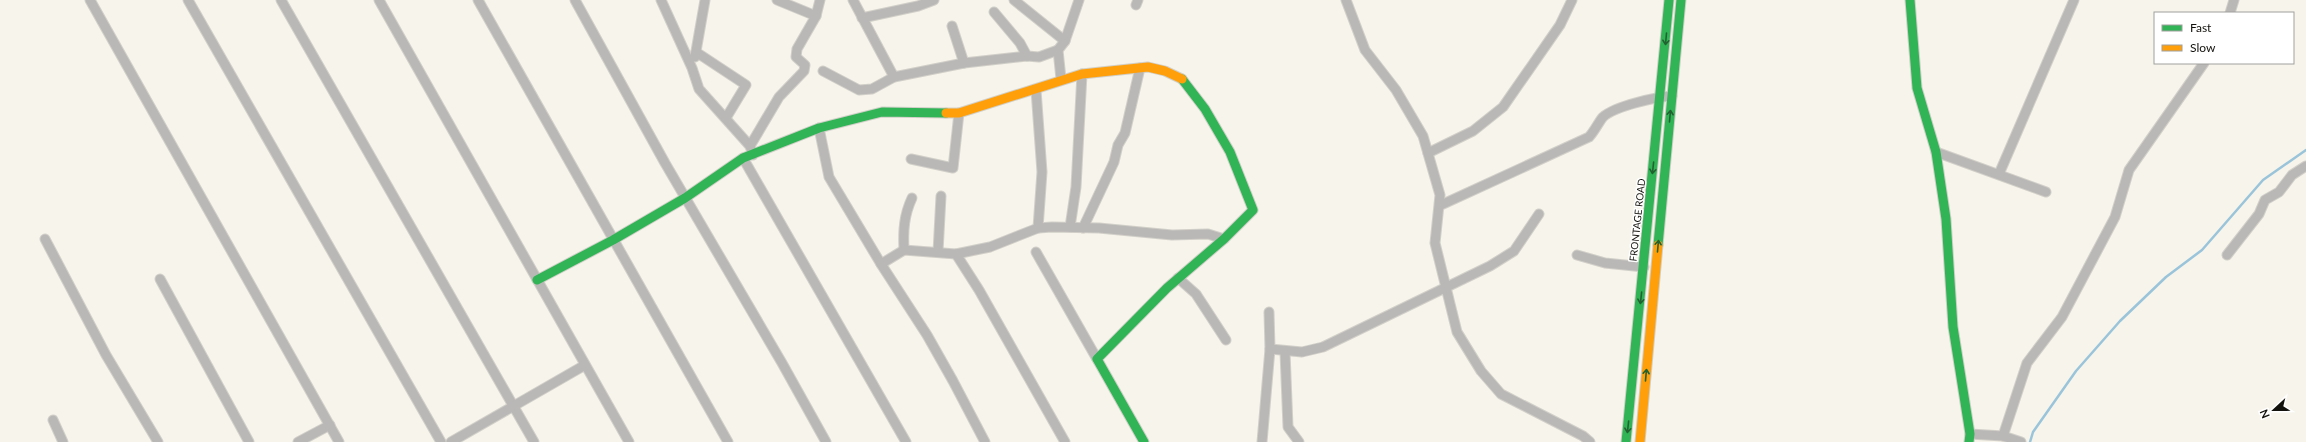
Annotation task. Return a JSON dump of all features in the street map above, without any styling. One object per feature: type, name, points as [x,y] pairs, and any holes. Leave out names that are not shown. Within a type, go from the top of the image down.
[{"type":"street","points":[[90,0],[339,442]]},
{"type":"street","points":[[188,0],[440,442]]},
{"type":"street","points":[[281,0],[534,442]]},
{"type":"street","points":[[379,0],[629,442]]},
{"type":"street","points":[[478,0],[728,442]]},
{"type":"street","points":[[575,0],[685,198],[782,363],[826,442]]},
{"type":"street","points":[[662,0],[692,68],[699,89],[750,146],[753,155]]},
{"type":"street","points":[[692,68],[705,0]]},
{"type":"street","points":[[778,0],[816,16]]},
{"type":"street","points":[[750,146],[779,97],[804,71],[805,65],[796,57],[797,49],[816,16],[820,0]]},
{"type":"street","points":[[853,0],[894,77]]},
{"type":"street","points":[[862,18],[905,4],[934,0]]},
{"type":"street","points":[[1014,0],[1065,41]]},
{"type":"street","points":[[822,71],[859,90],[872,89],[894,77],[964,63],[1027,56],[1039,57],[1058,50],[1065,41],[1080,0]]},
{"type":"street","points":[[1346,0],[1365,50],[1396,90],[1423,136],[1438,184],[1440,205],[1435,243],[1457,332],[1480,371],[1501,394],[1583,436],[1590,442]]},
{"type":"street","points":[[1428,153],[1472,131],[1503,107],[1560,25],[1572,0]]},
{"type":"street","name":"FRONTAGE ROAD","points":[[1626,442],[1669,0]]},
{"type":"street","points":[[1640,442],[1681,0]]},
{"type":"street","points":[[1910,0],[1917,88],[1936,152],[1946,219],[1953,327],[1970,438],[2003,436],[2020,442]]},
{"type":"street","points":[[1999,174],[2074,0]]},
{"type":"street","points":[[2230,12],[2234,0]]},
{"type":"street","points":[[994,12],[1020,44],[1027,56]]},
{"type":"street","points":[[952,26],[964,63]]},
{"type":"street","points":[[1058,50],[1061,79]]},
{"type":"street","points":[[696,52],[746,85],[726,118]]},
{"type":"street","points":[[2003,436],[2027,363],[2062,317],[2115,217],[2129,170],[2203,64]]},
{"type":"street","points":[[537,280],[613,240],[685,198],[743,158],[819,128],[882,112],[959,113],[987,103],[1036,90],[1061,79],[1082,74],[1148,67],[1165,71],[1184,80],[1205,109],[1230,152],[1253,210],[1224,239],[1178,278],[1097,359]]},
{"type":"street","points":[[1083,228],[1114,162],[1118,145],[1125,132],[1140,68]]},
{"type":"street","points":[[1070,227],[1076,187],[1082,74]]},
{"type":"street","points":[[1036,90],[1042,172],[1038,228]]},
{"type":"street","points":[[1440,205],[1589,137],[1598,127],[1603,117],[1608,114],[1660,96],[1672,96]]},
{"type":"street","points":[[911,159],[953,168],[959,113]]},
{"type":"street","points":[[819,128],[829,177],[881,264],[931,341],[985,442]]},
{"type":"street","points":[[1936,152],[2046,192]]},
{"type":"street","points":[[743,158],[906,442]]},
{"type":"street","points":[[2227,255],[2259,214],[2265,200],[2279,192],[2292,175],[2306,166]]},
{"type":"street","points":[[938,252],[941,196]]},
{"type":"street","points":[[904,250],[903,229],[907,209],[912,198]]},
{"type":"street","points":[[1270,349],[1285,352],[1302,352],[1323,347],[1403,309],[1445,286],[1490,266],[1514,251],[1539,214]]},
{"type":"street","points":[[881,264],[904,250],[956,254],[990,246],[1038,228],[1070,227],[1172,236],[1208,234],[1224,239]]},
{"type":"street","points":[[45,239],[106,355],[158,442]]},
{"type":"street","points":[[1036,252],[1144,442]]},
{"type":"street","points":[[956,254],[979,290],[1065,442]]},
{"type":"street","points":[[1577,255],[1605,263],[1644,267]]},
{"type":"street","points":[[1178,278],[1196,294],[1226,340]]},
{"type":"street","points":[[160,279],[249,442]]},
{"type":"street","points":[[1262,442],[1270,349],[1269,312]]},
{"type":"street","points":[[1285,352],[1288,427],[1299,442]]},
{"type":"street","points":[[452,442],[513,405],[585,365]]},
{"type":"street","points":[[53,420],[63,442]]},
{"type":"street","points":[[298,442],[330,425]]},
{"type":"waterway","points":[[2030,442],[2033,432],[2076,371],[2120,321],[2166,277],[2202,250],[2263,180],[2306,150]]},
{"type":"traffic: fast","points":[[1626,442],[1669,0]]},
{"type":"traffic: fast","points":[[1658,245],[1681,0]]},
{"type":"traffic: fast","points":[[1910,0],[1917,88],[1936,152],[1946,219],[1953,327],[1970,434],[1969,442]]},
{"type":"traffic: fast","points":[[1144,442],[1097,359],[1167,288],[1224,239],[1253,210],[1230,152],[1205,109],[1182,79]]},
{"type":"traffic: fast","points":[[537,280],[613,240],[685,198],[743,158],[819,128],[882,112],[946,113]]},
{"type":"traffic: slow","points":[[946,113],[959,113],[1082,74],[1148,67],[1165,71],[1182,79]]},
{"type":"traffic: slow","points":[[1640,442],[1658,245]]}]
